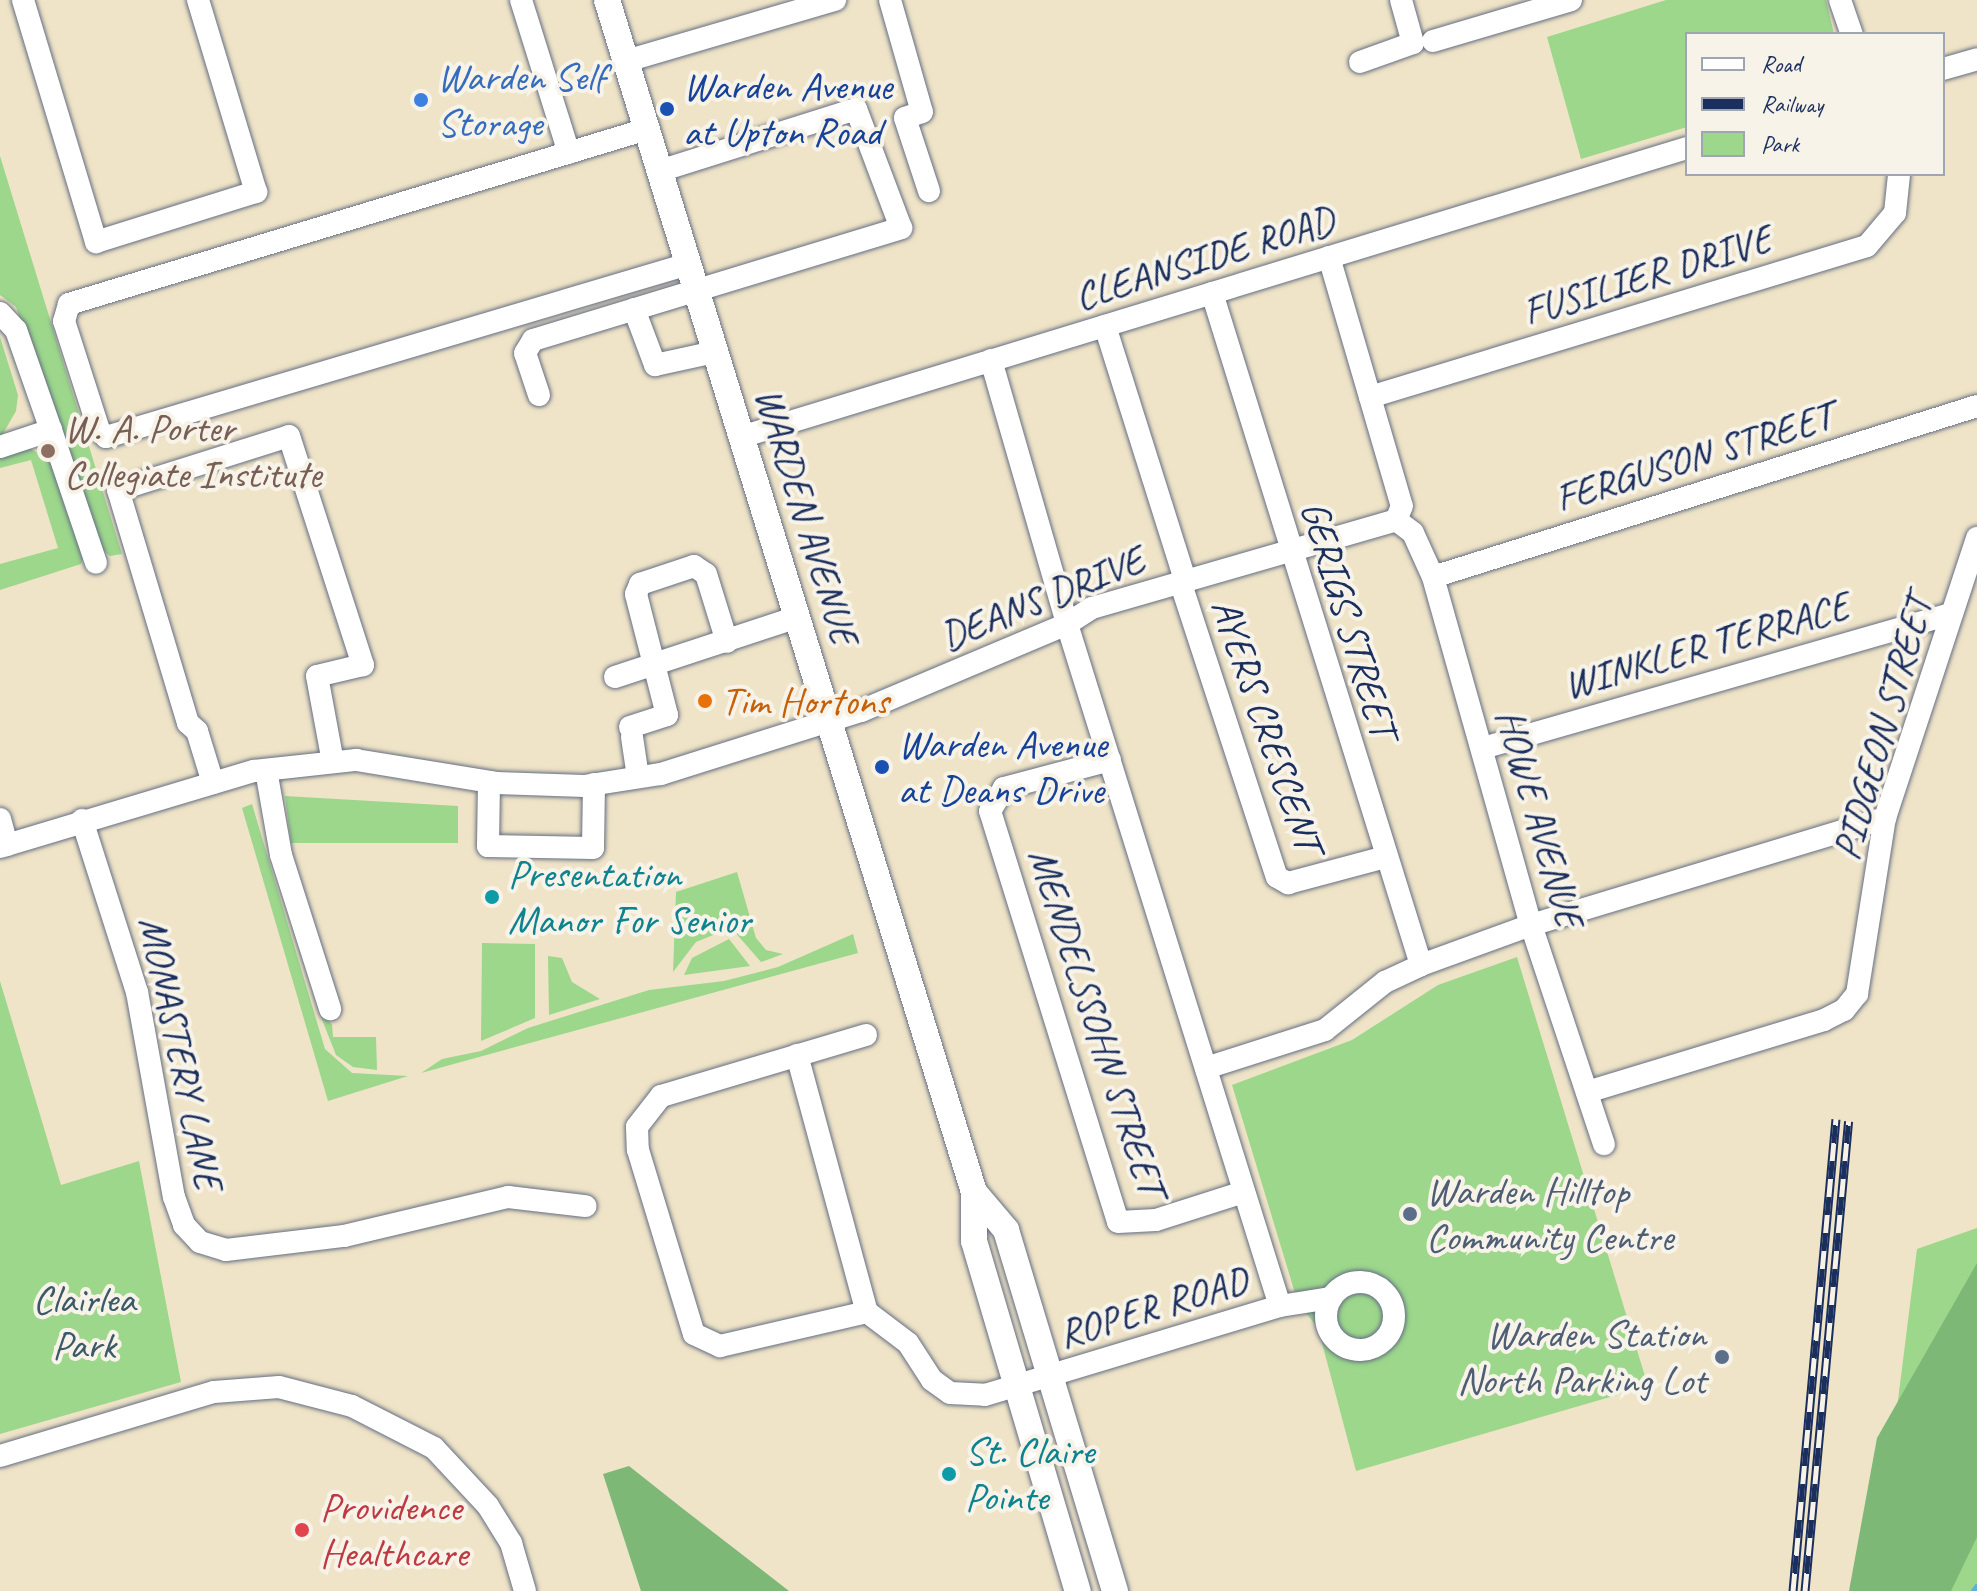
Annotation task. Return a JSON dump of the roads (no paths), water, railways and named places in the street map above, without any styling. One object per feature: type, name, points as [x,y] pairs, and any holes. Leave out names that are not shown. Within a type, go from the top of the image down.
[{"type":"main road","name":"WARDEN AVENUE","points":[[607,0],[794,618],[974,1192],[974,1241],[1077,1585]]},
{"type":"main road","name":"WARDEN AVENUE","points":[[974,1192],[1006,1230],[1048,1377],[1112,1580]]},
{"type":"street","points":[[23,0],[96,242],[256,192],[198,0]]},
{"type":"street","points":[[521,0],[569,153]]},
{"type":"street","points":[[626,61],[835,0]]},
{"type":"street","points":[[890,0],[922,112],[905,118],[929,191]]},
{"type":"street","points":[[1433,41],[1571,0]]},
{"type":"street","points":[[1840,0],[1851,32]]},
{"type":"street","points":[[1360,62],[1413,43],[1406,1]]},
{"type":"street","points":[[1945,68],[1977,59]]},
{"type":"street","points":[[539,395],[525,353],[533,340],[901,228],[856,109],[659,171]]},
{"type":"street","points":[[647,129],[69,304],[64,321],[99,430],[106,437],[688,264]]},
{"type":"street","name":"CLEANSIDE ROAD","points":[[741,437],[1685,149]]},
{"type":"street","name":"FUSILIER DRIVE","points":[[1370,397],[1867,246],[1895,213],[1899,176]]},
{"type":"street","points":[[1329,257],[1402,506],[1388,521]]},
{"type":"street","name":"GERIGS STREET","points":[[1212,293],[1421,965]]},
{"type":"street","points":[[634,309],[655,365],[715,352]]},
{"type":"street","points":[[0,313],[16,330],[96,563]]},
{"type":"street","name":"AYERS CRESCENT","points":[[1105,326],[1277,877],[1296,882],[1386,857]]},
{"type":"street","points":[[991,360],[1067,624],[1280,1306]]},
{"type":"street","name":"FERGUSON STREET","points":[[1433,577],[1977,406]]},
{"type":"street","points":[[0,447],[51,430]]},
{"type":"street","points":[[213,783],[197,731],[188,723],[118,490],[289,436],[363,665],[317,676],[333,762]]},
{"type":"street","name":"DEANS DRIVE","points":[[3,846],[213,783],[266,770],[333,762],[356,760],[489,782],[594,784],[638,777],[827,722],[1067,624],[1092,608],[1388,521]]},
{"type":"street","name":"HOWE AVENUE","points":[[1388,521],[1413,533],[1433,577],[1531,925],[1604,1144]]},
{"type":"street","name":"PIDGEON STREET","points":[[1587,1092],[1824,1020],[1844,1010],[1857,994],[1885,818],[1977,538]]},
{"type":"street","points":[[638,777],[631,732],[667,715],[636,594],[640,584],[652,577],[694,566],[706,574],[727,642]]},
{"type":"street","name":"WINKLER TERRACE","points":[[1483,748],[1950,614]]},
{"type":"street","points":[[615,677],[794,618]]},
{"type":"street","name":"MENDELSSOHN STREET","points":[[1110,760],[1004,788],[990,811],[1118,1222],[1156,1220],[1244,1192]]},
{"type":"street","points":[[266,770],[281,855],[330,1009]]},
{"type":"street","points":[[489,782],[488,846],[593,848],[594,784]]},
{"type":"street","points":[[1206,1068],[1325,1030],[1385,982],[1421,965],[1531,925],[1885,818]]},
{"type":"street","points":[[0,819],[3,846]]},
{"type":"street","name":"MONASTERY LANE","points":[[82,820],[137,992],[174,1197],[184,1225],[200,1242],[226,1250],[344,1236],[508,1197],[585,1206]]},
{"type":"street","points":[[797,1055],[867,1312],[733,1343],[696,1346],[638,1150],[637,1127],[661,1096],[797,1055],[866,1035]]},
{"type":"street","name":"ROPER ROAD","points":[[867,1312],[908,1343],[932,1380],[950,1393],[965,1398],[1048,1377],[1280,1306],[1331,1298]]},
{"type":"street","points":[[0,1456],[214,1392],[279,1387],[352,1406],[434,1448],[488,1506],[511,1543],[525,1591]]},
{"type":"street","points":[[1077,1585],[1112,1580]]},
{"type":"waterway","points":[[1974,1591],[1977,1587]]},
{"type":"railway","points":[[1793,1591],[1836,1119]]},
{"type":"railway","points":[[1805,1591],[1849,1121]]},
{"type":"place","name":"Warden Self Storage","points":[[421,100]]},
{"type":"place","name":"Warden Avenue at Upton Road","points":[[667,109]]},
{"type":"place","name":"W. A. Porter Collegiate Institute","points":[[48,451]]},
{"type":"place","name":"Tim Hortons","points":[[705,701]]},
{"type":"place","name":"Warden Avenue at Deans Drive","points":[[882,767]]},
{"type":"place","name":"Presentation Manor For Senior","points":[[492,897]]},
{"type":"place","name":"Warden Hilltop Community Centre","points":[[1410,1214]]},
{"type":"place","name":"Warden Station North Parking Lot","points":[[1722,1357]]},
{"type":"place","name":"St. Claire Pointe","points":[[949,1474]]},
{"type":"place","name":"Providence Healthcare","points":[[302,1530]]},
{"type":"park label","name":"Clairlea Park","points":[[84,1322]]}]
